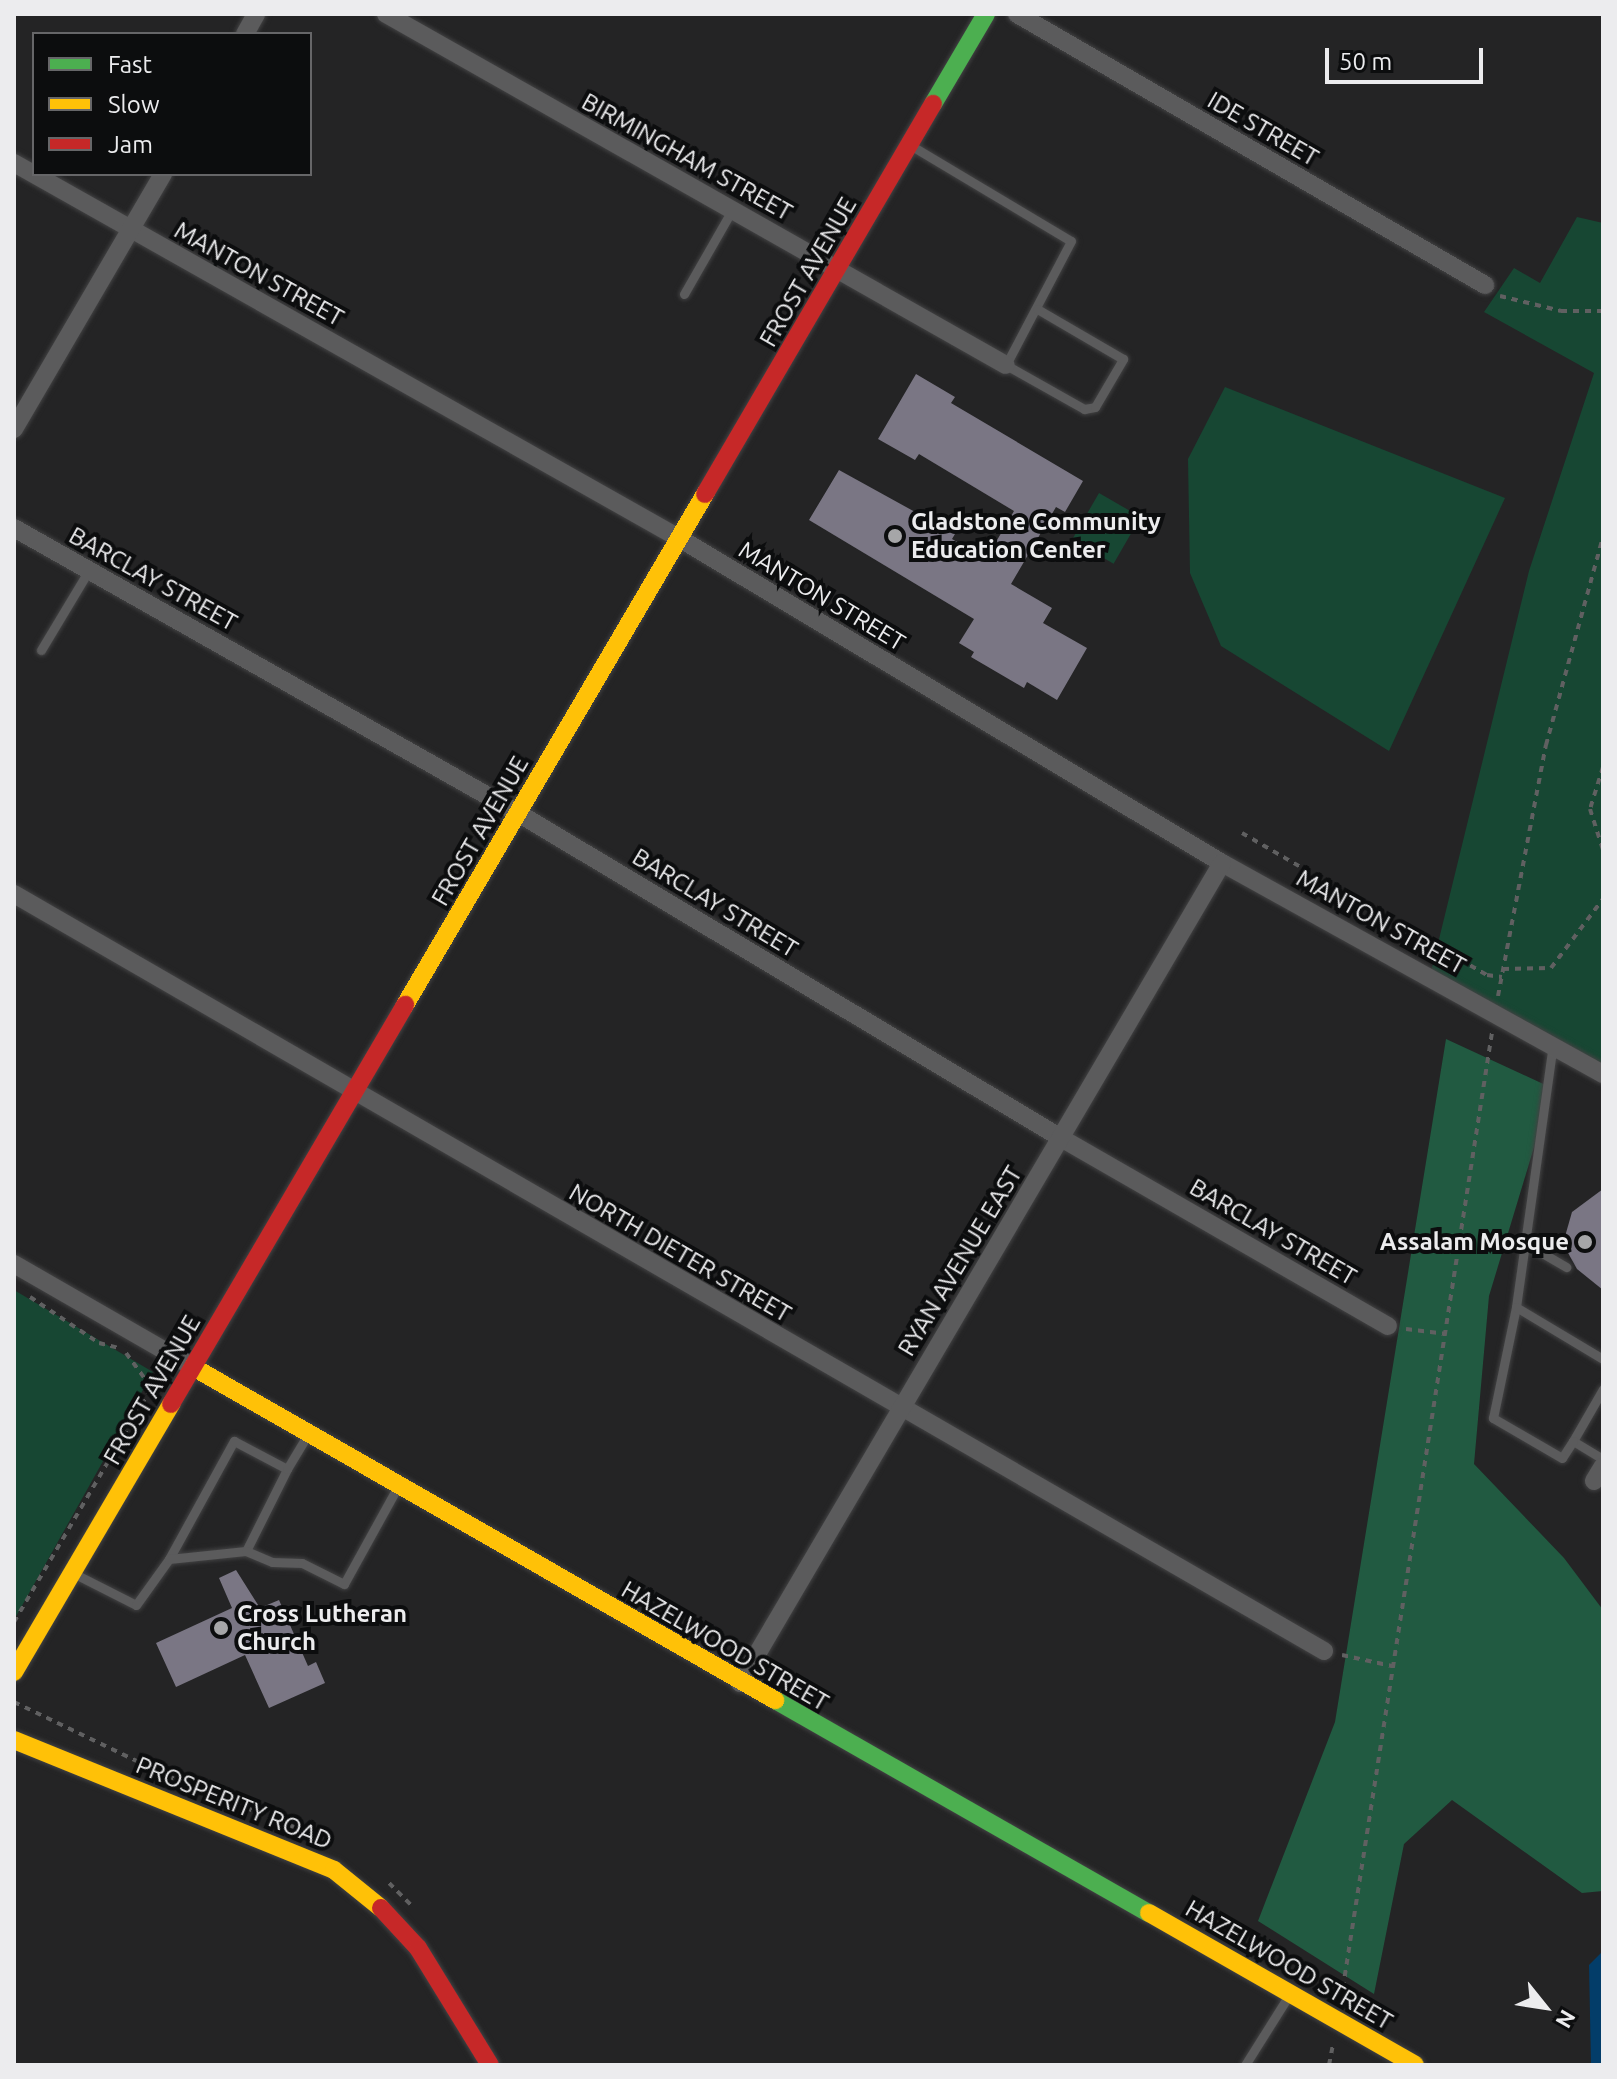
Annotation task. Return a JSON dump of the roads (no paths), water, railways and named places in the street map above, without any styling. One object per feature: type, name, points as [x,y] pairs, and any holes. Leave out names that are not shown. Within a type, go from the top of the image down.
[{"type":"street","points":[[246,32],[256,14]]},
{"type":"street","name":"BIRMINGHAM STREET","points":[[386,14],[1006,365]]},
{"type":"street","name":"FROST AVENUE","points":[[14,1672],[986,14]]},
{"type":"street","name":"IDE STREET","points":[[1017,14],[1485,285]]},
{"type":"street","name":"MANTON STREET","points":[[14,163],[32,173]]},
{"type":"street","name":"MANTON STREET","points":[[37,176],[679,538],[1222,863],[1603,1074]]},
{"type":"street","points":[[14,429],[162,176]]},
{"type":"street","name":"BARCLAY STREET","points":[[14,528],[518,813],[1061,1138],[1388,1326]]},
{"type":"street","name":"RYAN AVENUE EAST","points":[[740,1683],[1222,863]]},
{"type":"street","name":"NORTH DIETER STREET","points":[[14,894],[1324,1651]]},
{"type":"street","name":"HAZELWOOD STREET","points":[[14,1264],[740,1683],[1415,2065]]},
{"type":"street","name":"PROSPERITY ROAD","points":[[14,1740],[301,1853],[344,1877],[393,1918],[418,1948],[490,2065]]},
{"type":"lane","points":[[910,145],[1071,241],[1006,365],[1084,409],[1095,407],[1123,359],[1037,309]]},
{"type":"lane","points":[[684,294],[731,212]]},
{"type":"lane","points":[[41,650],[89,570]]},
{"type":"lane","points":[[1553,1045],[1516,1307],[1493,1418],[1562,1458],[1603,1389]]},
{"type":"lane","points":[[1525,1243],[1566,1267]]},
{"type":"lane","points":[[1516,1307],[1603,1359]]},
{"type":"lane","points":[[246,1551],[308,1434]]},
{"type":"lane","points":[[72,1573],[136,1605],[169,1559],[234,1441],[287,1469]]},
{"type":"lane","points":[[1573,1441],[1603,1459]]},
{"type":"lane","points":[[169,1559],[246,1551],[272,1562],[302,1563],[344,1584],[398,1486]]},
{"type":"lane","points":[[1245,2065],[1291,1993]]},
{"type":"water","points":[[1603,1951],[1603,2065],[1591,2065],[1589,1965]]},
{"type":"place","name":"Gladstone Community Education Center","points":[[895,536]]},
{"type":"place","name":"Assalam Mosque","points":[[1585,1242]]},
{"type":"place","name":"Cross Lutheran Church","points":[[221,1628]]}]
